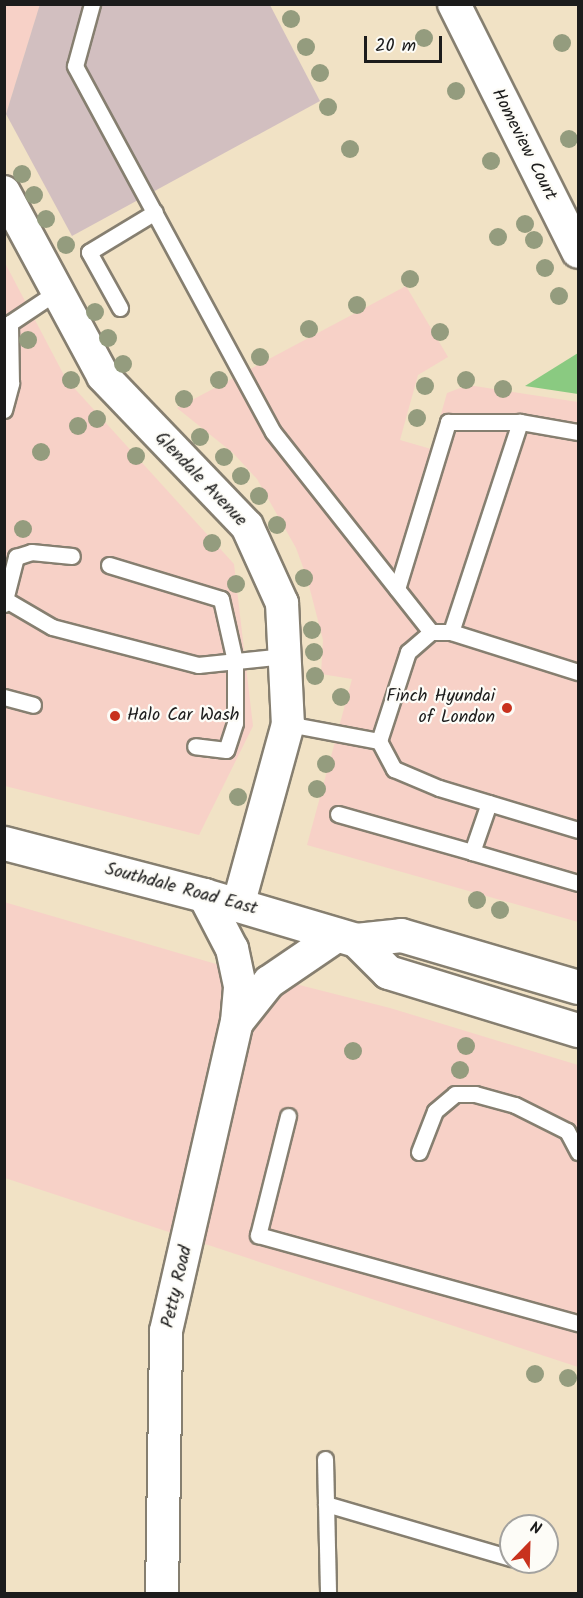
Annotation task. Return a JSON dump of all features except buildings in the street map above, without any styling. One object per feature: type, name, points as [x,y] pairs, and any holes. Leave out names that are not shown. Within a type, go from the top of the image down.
[{"type":"main road","name":"Southdale Road East","points":[[4,843],[204,895],[347,937],[401,935],[579,987]]},
{"type":"main road","name":"Southdale Road East","points":[[347,937],[388,972],[579,1030]]},
{"type":"street","name":"Homeview Court","points":[[454,4],[579,252]]},
{"type":"street","name":"Glendale Avenue","points":[[4,192],[103,376],[247,526],[282,603],[288,724],[238,905]]},
{"type":"street","name":"Petty Road","points":[[162,1593],[166,1331],[237,1022],[240,986],[232,949],[204,895]]},
{"type":"street","name":"Petty Road","points":[[237,1022],[269,982],[347,937]]},
{"type":"lane","points":[[92,4],[75,66],[273,432],[431,632]]},
{"type":"lane","points":[[120,308],[89,252],[154,212]]},
{"type":"lane","points":[[4,410],[11,383],[7,320],[58,291]]},
{"type":"lane","points":[[397,589],[448,422],[520,422],[579,432]]},
{"type":"lane","points":[[451,632],[520,422]]},
{"type":"lane","points":[[72,556],[31,552],[16,557],[5,602],[52,627],[198,665],[285,656]]},
{"type":"lane","points":[[109,565],[221,599],[235,661],[235,723],[226,750],[195,746]]},
{"type":"lane","points":[[579,672],[451,632],[431,632],[408,652],[379,741],[394,769],[489,803],[579,830]]},
{"type":"lane","points":[[4,697],[33,705]]},
{"type":"lane","points":[[288,724],[379,741]]},
{"type":"lane","points":[[472,852],[489,803]]},
{"type":"lane","points":[[338,814],[579,883]]},
{"type":"lane","points":[[419,1152],[435,1111],[455,1094],[475,1094],[514,1106],[567,1131],[579,1152]]},
{"type":"lane","points":[[288,1116],[258,1235],[579,1323]]},
{"type":"lane","points":[[325,1459],[328,1593]]},
{"type":"lane","points":[[326,1504],[499,1554]]},
{"type":"shaded area","points":[[40,4],[270,5],[320,101],[72,236],[6,114]]},
{"type":"shaded area","points":[[4,5],[40,5],[6,114],[4,112]]},
{"type":"shaded area","points":[[4,261],[66,379],[234,564],[253,726],[199,835],[5,786]]},
{"type":"shaded area","points":[[406,286],[448,357],[418,375],[400,440],[431,449],[447,393],[468,385],[578,402],[578,922],[307,845],[352,679],[321,674],[323,640],[307,578],[296,548],[257,479],[233,453],[177,408]]},
{"type":"shaded area","points":[[4,902],[216,964],[390,1008],[578,1065],[578,1367],[5,1178]]},
{"type":"green space","points":[[578,353],[578,394],[525,386]]},
{"type":"place","name":"Finch Hyundai of London","points":[[507,708]]},
{"type":"place","name":"Halo Car Wash","points":[[115,716]]}]
